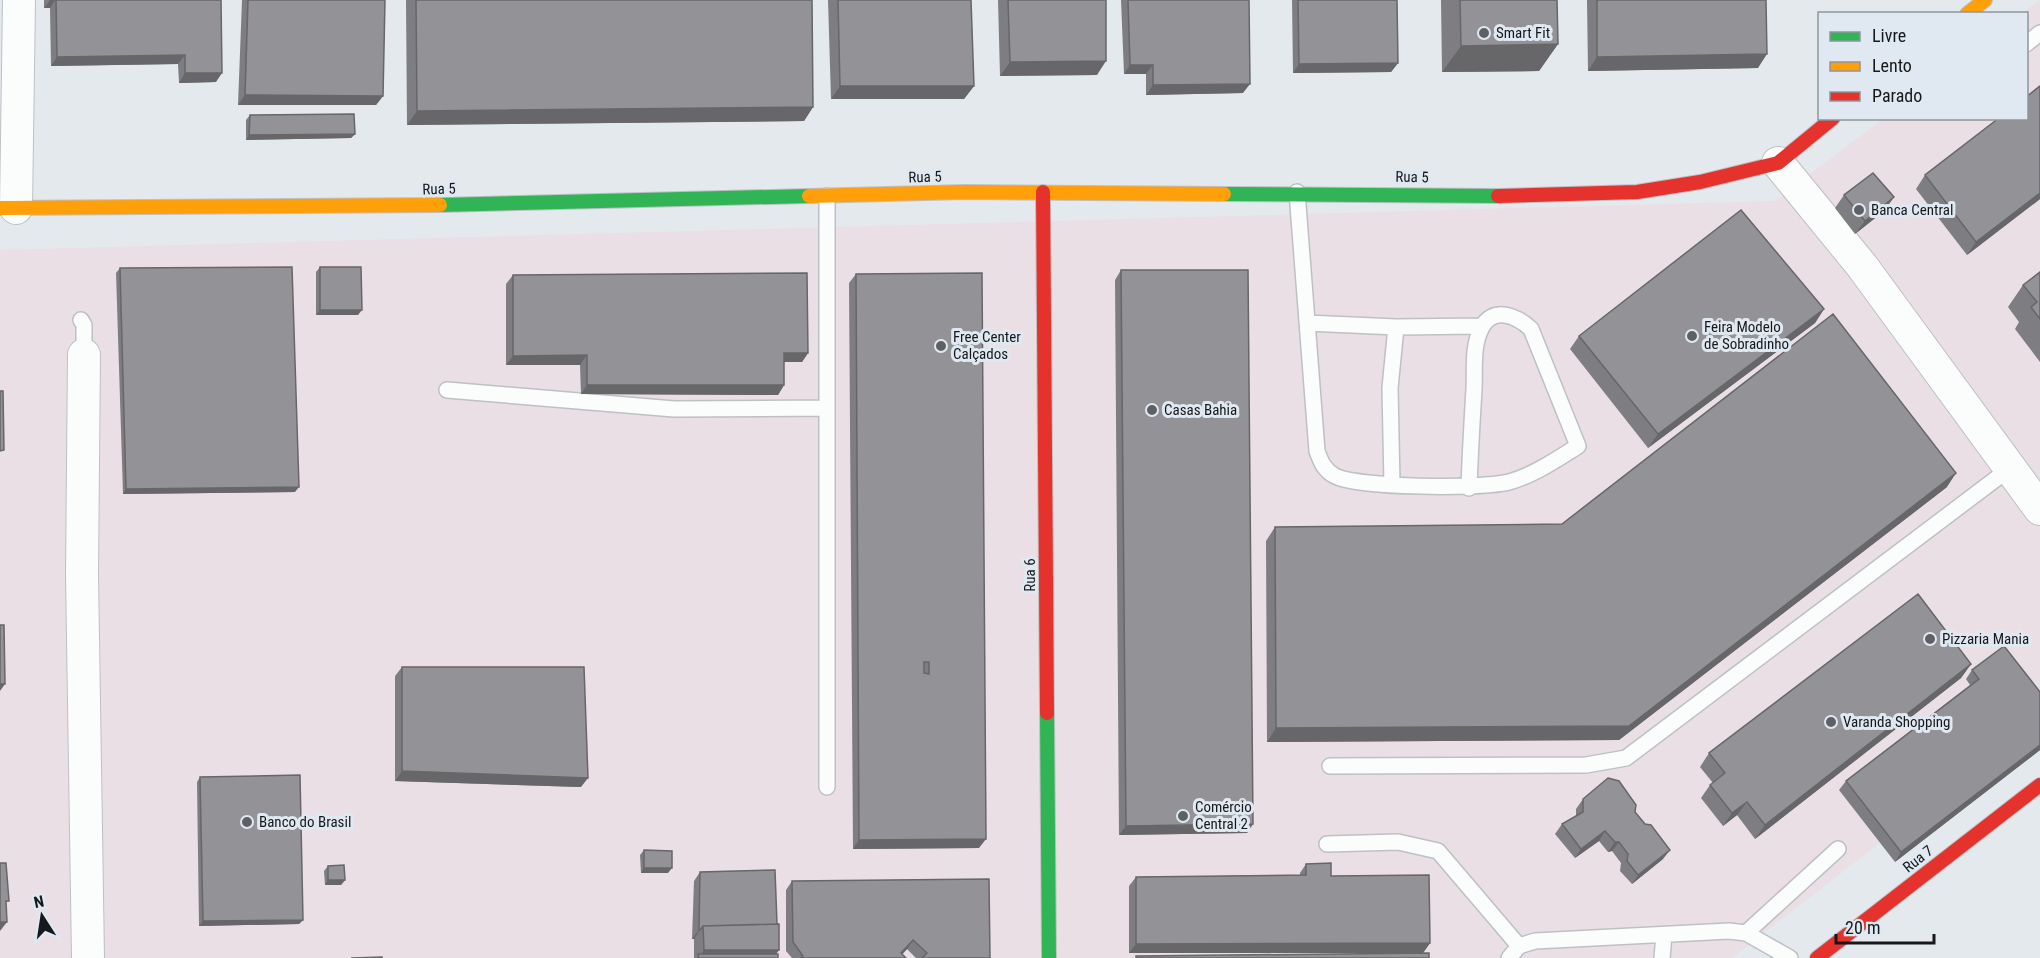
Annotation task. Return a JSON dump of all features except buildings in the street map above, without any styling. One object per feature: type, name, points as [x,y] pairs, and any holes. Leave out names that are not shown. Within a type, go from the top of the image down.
[{"type":"street","points":[[8,208],[19,0]]},
{"type":"street","points":[[1969,12],[1984,0]]},
{"type":"street","name":"Rua 5","points":[[8,208],[381,207],[1043,192],[1297,192],[1563,196],[1637,192],[1700,182],[1778,163],[1831,120]]},
{"type":"street","points":[[1778,163],[1862,266],[2040,509]]},
{"type":"street","name":"Rua 6","points":[[1043,192],[1049,958]]},
{"type":"street","points":[[84,355],[82,574],[88,958]]},
{"type":"street","name":"Rua 7","points":[[1817,958],[2040,785]]},
{"type":"lane","points":[[2028,42],[2040,33]]},
{"type":"lane","points":[[1297,192],[1314,428],[1321,464],[1338,478],[1392,484],[1469,488],[1510,482],[1542,468],[1578,446],[1531,329],[1519,317],[1504,314],[1491,318],[1482,326],[1476,349],[1469,488]]},
{"type":"lane","points":[[827,196],[827,788]]},
{"type":"lane","points":[[81,320],[84,325],[84,355]]},
{"type":"lane","points":[[1307,323],[1396,327],[1482,326]]},
{"type":"lane","points":[[1392,484],[1390,388],[1396,327]]},
{"type":"lane","points":[[447,390],[674,409],[827,408]]},
{"type":"lane","points":[[1330,766],[1586,765],[1626,758],[2009,469]]},
{"type":"lane","points":[[1327,844],[1398,842],[1438,851],[1519,946]]},
{"type":"lane","points":[[1746,933],[1838,849]]},
{"type":"lane","points":[[1509,958],[1519,946],[1535,940],[1729,931],[1746,933],[1790,958]]},
{"type":"lane","points":[[1662,958],[1664,935]]},
{"type":"shaded area","points":[[2040,0],[2040,718],[1732,958],[0,958],[0,250],[1775,201],[1882,120],[2028,120],[2028,12],[2023,12]]},
{"type":"traffic: fast","points":[[1224,194],[1498,196]]},
{"type":"traffic: fast","points":[[440,205],[809,196]]},
{"type":"traffic: fast","points":[[1047,713],[1049,958]]},
{"type":"traffic: slow","points":[[1970,12],[1985,0]]},
{"type":"traffic: slow","points":[[809,196],[965,192],[1224,194]]},
{"type":"traffic: slow","points":[[0,208],[440,205]]},
{"type":"traffic: jam","points":[[1498,196],[1637,192],[1700,182],[1778,163],[1831,120]]},
{"type":"traffic: jam","points":[[1043,192],[1047,713]]},
{"type":"traffic: jam","points":[[1817,958],[2040,785]]},
{"type":"place","name":"Smart Fit","points":[[1484,33]]},
{"type":"place","name":"Banca Central","points":[[1859,210]]},
{"type":"place","name":"Feira Modelo de Sobradinho","points":[[1692,336]]},
{"type":"place","name":"Free Center Calçados","points":[[941,346]]},
{"type":"place","name":"Casas Bahia","points":[[1152,410]]},
{"type":"place","name":"Pizzaria Mania","points":[[1930,639]]},
{"type":"place","name":"Varanda Shopping","points":[[1831,722]]},
{"type":"place","name":"Comércio Central 2","points":[[1183,816]]},
{"type":"place","name":"Banco do Brasil","points":[[247,822]]}]
